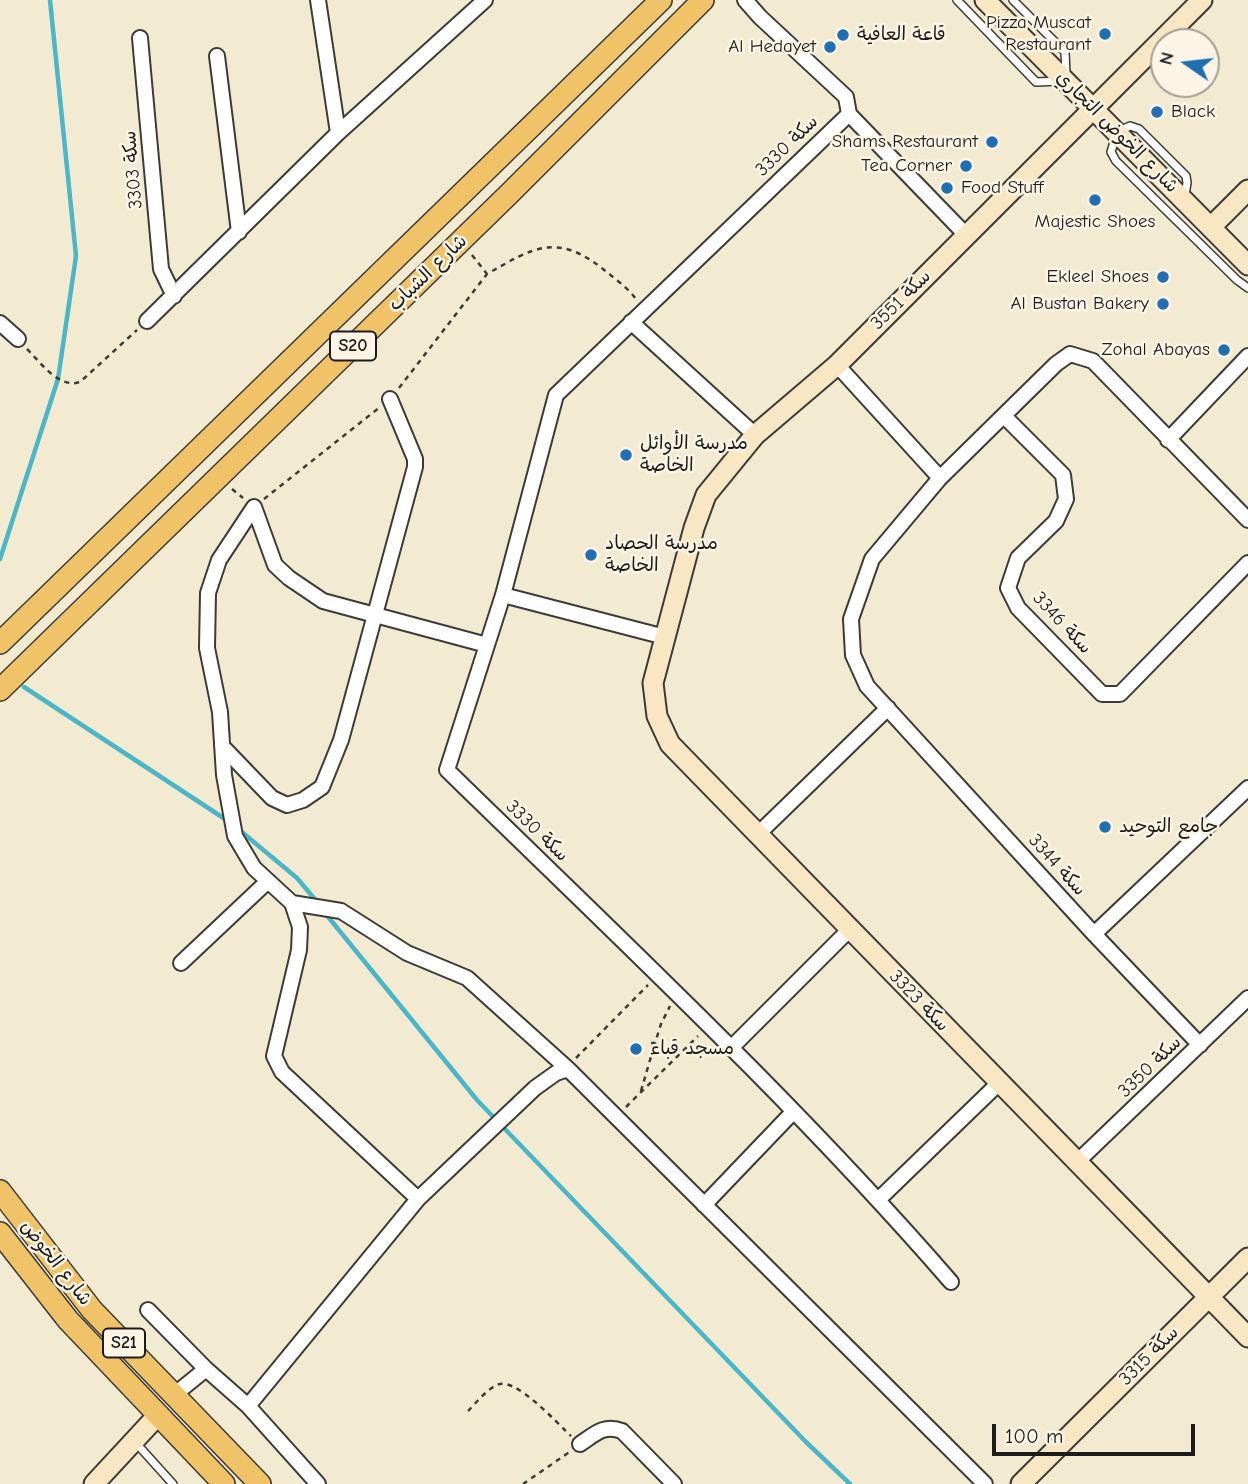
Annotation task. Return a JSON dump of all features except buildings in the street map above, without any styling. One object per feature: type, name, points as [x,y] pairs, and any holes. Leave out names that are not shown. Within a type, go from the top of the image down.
[{"type":"main road","name":"شارع الشباب","points":[[0,643],[661,0]]},
{"type":"main road","name":"شارع الشباب","points":[[0,690],[461,241],[703,0]]},
{"type":"main road","name":"شارع الخوض","points":[[0,1191],[92,1310],[260,1484]]},
{"type":"main road","name":"شارع الخوض","points":[[0,1233],[68,1320],[224,1484]]},
{"type":"street","points":[[318,0],[338,133]]},
{"type":"street","points":[[147,321],[338,133],[485,0]]},
{"type":"street","points":[[746,0],[846,97],[849,114]]},
{"type":"street","name":"شارع الخوض التجاري","points":[[985,0],[1211,227],[1236,246],[1248,265]]},
{"type":"street","name":"سكة 3551","points":[[665,637],[694,528],[706,495],[755,435],[837,365],[965,234],[1202,0]]},
{"type":"street","name":"سكة 3303","points":[[140,38],[161,269],[174,296]]},
{"type":"street","points":[[217,56],[239,232]]},
{"type":"street","name":"سكة 3330","points":[[951,1282],[879,1199],[732,1048],[447,770],[503,595],[556,395],[849,114],[965,234]]},
{"type":"street","points":[[1211,227],[1248,190]]},
{"type":"street","points":[[631,322],[755,435]]},
{"type":"street","points":[[0,323],[18,339]]},
{"type":"street","name":"سكة 3344","points":[[1168,440],[1093,361],[1070,354],[1056,364],[940,478],[872,559],[851,619],[853,655],[867,686],[1094,934],[1200,1045]]},
{"type":"street","points":[[1248,356],[1168,440],[1248,520]]},
{"type":"street","points":[[837,365],[940,478]]},
{"type":"street","points":[[222,746],[272,798],[287,805],[303,800],[322,787],[341,740],[415,467],[415,459],[390,399]]},
{"type":"street","name":"سكة 3346","points":[[1004,416],[1063,475],[1066,499],[1056,521],[1018,558],[1008,588],[1018,608],[1102,694],[1120,694],[1248,563]]},
{"type":"street","points":[[254,507],[275,565],[323,601],[487,645]]},
{"type":"street","points":[[254,507],[219,559],[208,593],[207,648],[220,712],[224,775],[235,836],[254,869],[292,903],[300,927],[299,950],[274,1056],[282,1072],[418,1199]]},
{"type":"street","points":[[503,595],[665,637]]},
{"type":"street","name":"سكة 3323","points":[[665,637],[653,683],[657,716],[670,744],[1248,1337]]},
{"type":"street","points":[[757,835],[888,708]]},
{"type":"street","points":[[1094,934],[1248,788]]},
{"type":"street","points":[[181,963],[268,881]]},
{"type":"street","points":[[292,903],[341,911],[407,953],[467,978],[568,1069],[985,1484]]},
{"type":"street","points":[[732,1048],[849,930]]},
{"type":"street","name":"سكة 3350","points":[[1077,1162],[1248,998]]},
{"type":"street","points":[[248,1406],[418,1199],[535,1088],[556,1073],[568,1069]]},
{"type":"street","points":[[879,1199],[999,1083]]},
{"type":"street","points":[[704,1205],[793,1112]]},
{"type":"street","name":"سكة 3315","points":[[1021,1484],[1248,1258]]},
{"type":"street","points":[[148,1310],[206,1369],[248,1406],[318,1484]]},
{"type":"street","points":[[174,1395],[206,1369]]},
{"type":"street","points":[[94,1484],[158,1415]]},
{"type":"street","points":[[580,1444],[604,1428],[612,1427],[622,1431],[674,1484]]},
{"type":"lane","points":[[957,0],[1036,82],[1066,81],[1065,52],[1013,0]]},
{"type":"lane","points":[[1117,132],[1111,152],[1116,161],[1237,281],[1248,288]]},
{"type":"lane","points":[[135,1441],[173,1484]]},
{"type":"path","points":[[461,241],[487,274]]},
{"type":"path","points":[[218,478],[254,507],[390,399],[487,274],[538,248],[564,248],[580,253],[628,290],[643,311]]},
{"type":"path","points":[[18,339],[58,379],[73,384],[80,382],[147,321]]},
{"type":"path","points":[[568,1069],[585,1048],[658,975]]},
{"type":"path","points":[[640,1094],[653,1043],[676,994]]},
{"type":"path","points":[[615,1116],[709,1026]]},
{"type":"path","points":[[468,1411],[497,1384],[507,1382],[519,1389],[580,1444],[523,1484]]},
{"type":"waterway","points":[[0,559],[58,379],[76,256],[50,0]]},
{"type":"waterway","points":[[24,687],[228,821]]},
{"type":"waterway","points":[[237,828],[297,878],[318,903]]},
{"type":"waterway","points":[[325,913],[477,1100],[806,1442],[850,1484]]},
{"type":"place","name":"Pizza Muscat Restaurant","points":[[1105,34]]},
{"type":"place","name":"قاعة العافية","points":[[843,35]]},
{"type":"place","name":"Al Hedayet","points":[[830,47]]},
{"type":"place","name":"Black","points":[[1157,112]]},
{"type":"place","name":"Shams Restaurant","points":[[992,142]]},
{"type":"place","name":"Tea Corner","points":[[966,166]]},
{"type":"place","name":"Food Stuff","points":[[947,188]]},
{"type":"place","name":"Majestic Shoes","points":[[1095,200]]},
{"type":"place","name":"Ekleel Shoes","points":[[1163,277]]},
{"type":"place","name":"Al Bustan Bakery","points":[[1163,304]]},
{"type":"place","name":"Zohal Abayas","points":[[1224,350]]},
{"type":"place","name":"مدرسة الأوائل الخاصة","points":[[626,455]]},
{"type":"place","name":"مدرسة الحصاد الخاصة","points":[[591,555]]},
{"type":"place","name":"جامع التوحيد","points":[[1105,827]]},
{"type":"place","name":"مسجد قباء","points":[[636,1049]]}]
